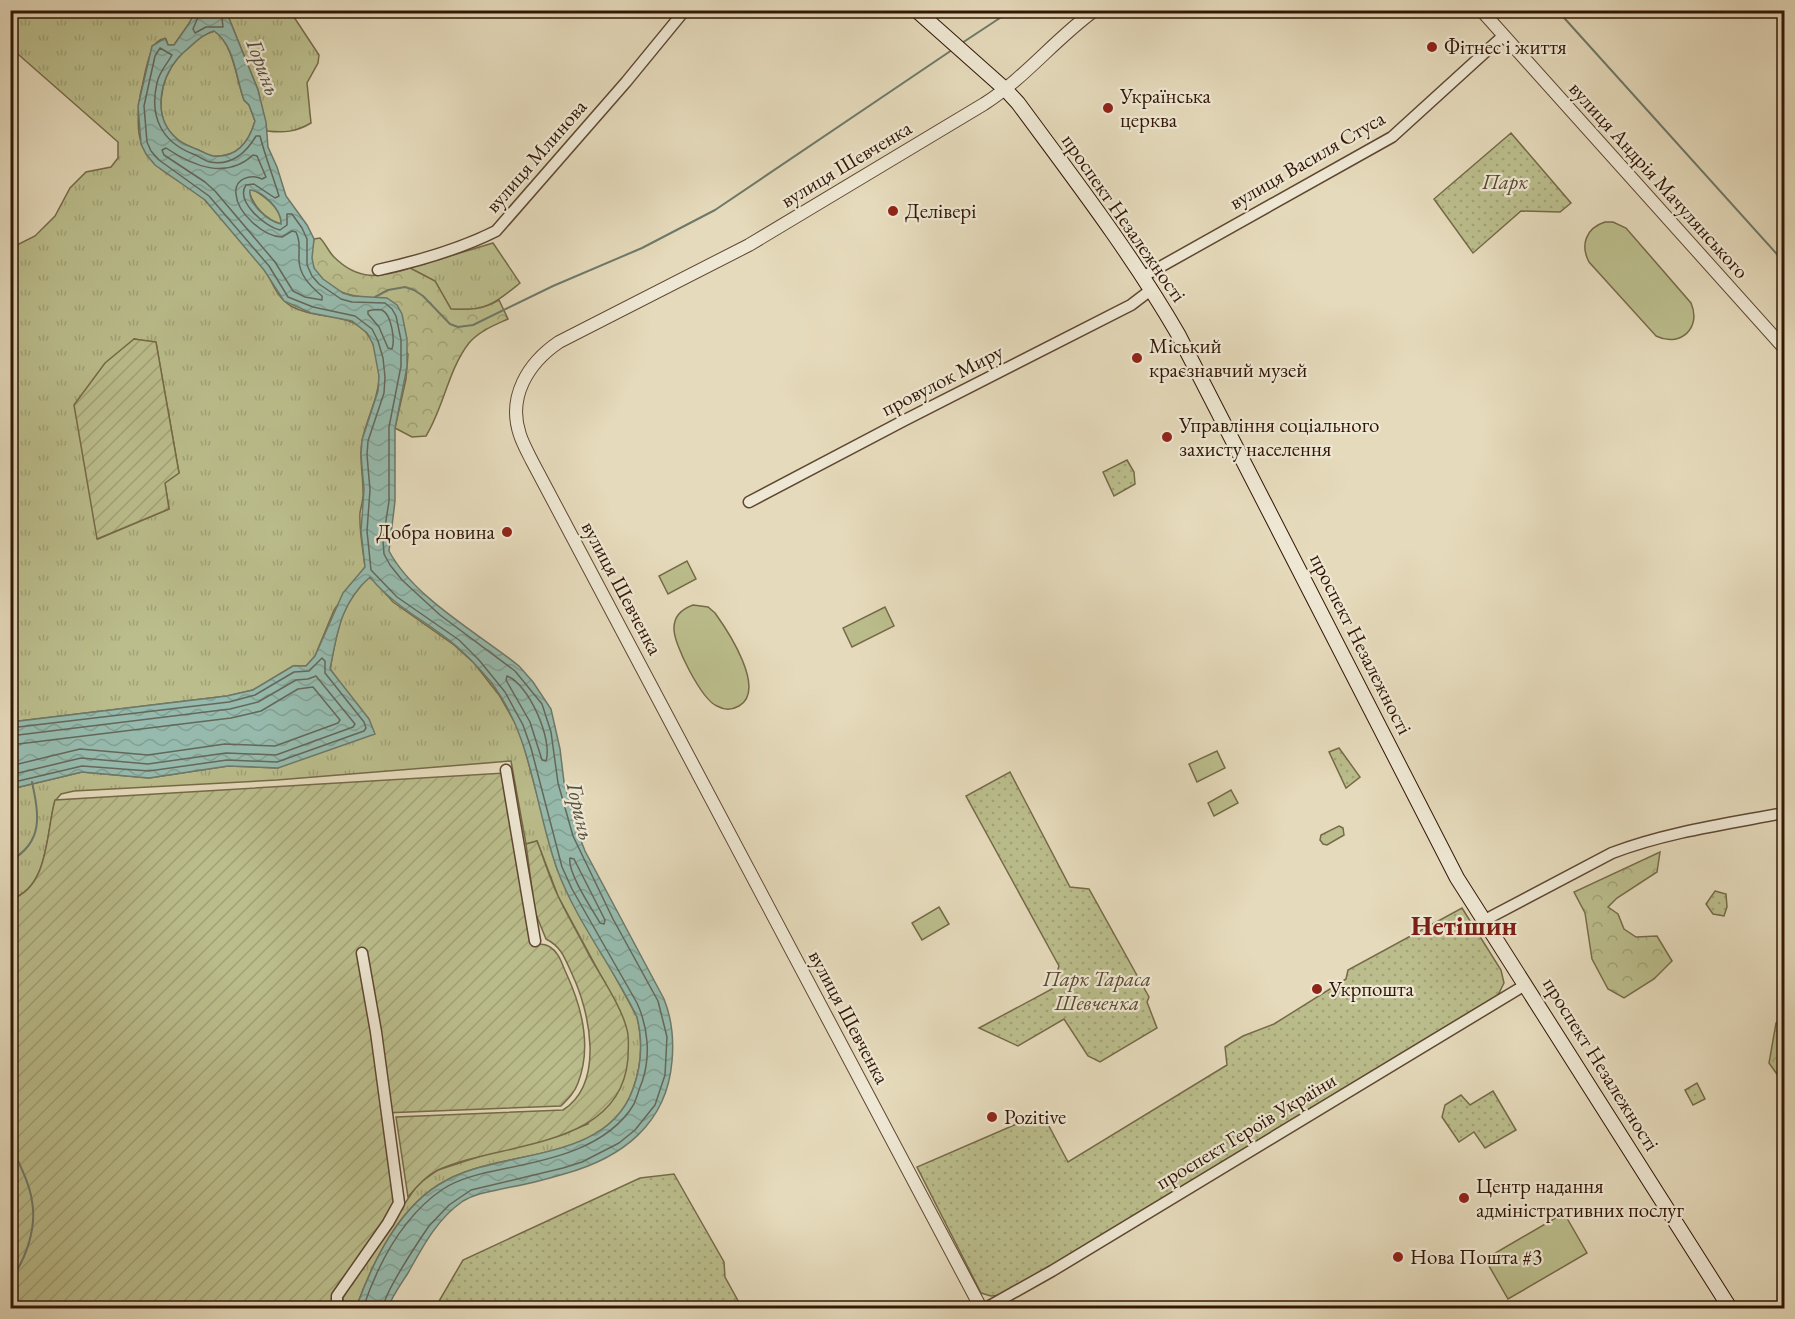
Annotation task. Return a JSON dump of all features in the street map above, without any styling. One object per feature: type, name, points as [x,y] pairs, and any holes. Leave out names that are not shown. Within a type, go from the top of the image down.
[{"type":"main road","name":"проспект Незалежності","points":[[916,10],[1006,90],[1087,196],[1144,276],[1210,394],[1457,878],[1730,1308]]},
{"type":"street","name":"вулиця Млинова","points":[[378,270],[418,261],[470,244],[496,231],[626,82],[685,10]]},
{"type":"street","points":[[1006,90],[1071,28],[1095,10]]},
{"type":"street","name":"вулиця Андрія Мачулянського","points":[[1480,10],[1785,348]]},
{"type":"street","name":"вулиця Василя Стуса","points":[[1144,276],[1392,137],[1503,36]]},
{"type":"street","name":"вулиця Шевченка","points":[[981,1308],[532,461],[520,435],[517,415],[520,388],[530,368],[544,353],[559,342],[767,235],[1006,90]]},
{"type":"street","name":"провулок Миру","points":[[749,502],[1131,305],[1152,289]]},
{"type":"street","points":[[506,770],[535,941]]},
{"type":"street","points":[[1483,921],[1612,854],[1640,843],[1660,836],[1785,813]]},
{"type":"street","points":[[337,1308],[337,1296],[388,1223],[399,1203],[362,952]]},
{"type":"street","name":"проспект Героїв України","points":[[986,1308],[1052,1271],[1525,985]]},
{"type":"green space","points":[[11,11],[196,11],[174,45],[168,45],[166,39],[160,40],[152,50],[139,100],[138,124],[142,145],[148,156],[164,171],[190,187],[206,201],[258,261],[286,303],[302,311],[348,321],[367,333],[373,344],[379,383],[365,428],[361,454],[363,499],[360,526],[365,567],[334,610],[315,656],[306,666],[293,666],[253,690],[227,696],[11,722],[11,248],[35,236],[55,216],[70,188],[86,172],[111,167],[118,158],[118,142],[11,48]],"holes":[[[134,339],[156,343],[179,473],[165,483],[169,509],[98,539]]]},
{"type":"green space","points":[[226,11],[290,11],[319,55],[318,63],[307,83],[311,123],[290,131],[267,131],[258,90]]},
{"type":"green space","points":[[215,31],[230,54],[244,100],[249,105],[255,121],[249,136],[241,147],[221,156],[209,155],[178,140],[168,130],[161,109],[163,87],[172,67],[195,42]]},
{"type":"green space","name":"Парк","points":[[1511,133],[1571,203],[1560,212],[1521,211],[1473,253],[1434,199]]},
{"type":"green space","points":[[252,189],[267,199],[275,208],[281,218],[281,224],[265,216],[257,207],[249,191]]},
{"type":"green space","points":[[1605,222],[1613,222],[1626,228],[1691,303],[1694,320],[1687,333],[1673,339],[1656,336],[1589,262],[1585,249],[1586,238],[1593,228]]},
{"type":"green space","points":[[320,238],[343,265],[361,274],[389,274],[410,268],[435,281],[451,309],[476,309],[499,300],[508,319],[482,332],[469,343],[456,365],[426,436],[412,437],[395,428],[406,379],[408,354],[363,297],[332,288],[319,277],[312,263],[312,248],[314,239]]},
{"type":"green space","points":[[493,243],[520,283],[496,301],[481,308],[451,309],[435,281],[410,268]]},
{"type":"green space","points":[[134,339],[156,342],[179,473],[165,483],[169,509],[97,539],[74,405],[105,363]]},
{"type":"green space","points":[[1127,460],[1134,472],[1135,484],[1114,496],[1103,472]]},
{"type":"green space","points":[[687,561],[696,579],[668,594],[659,576]]},
{"type":"green space","points":[[370,576],[393,602],[454,645],[474,663],[499,695],[518,728],[557,869],[637,1017],[641,1053],[633,1089],[620,1113],[601,1130],[578,1142],[552,1151],[470,1170],[430,1190],[415,1204],[390,1235],[356,1308],[343,1308],[343,1298],[352,1281],[418,1184],[438,1170],[490,1153],[552,1138],[588,1124],[620,1011],[558,896],[537,841],[526,844],[511,761],[277,780],[74,791],[61,794],[55,801],[44,858],[39,871],[33,883],[23,893],[11,899],[11,789],[82,772],[149,778],[228,766],[278,768],[347,693],[330,669],[335,642],[346,609]]},
{"type":"green space","points":[[693,605],[708,607],[715,613],[736,646],[747,674],[749,687],[747,698],[739,706],[731,709],[722,708],[711,702],[683,658],[675,636],[674,624],[679,614]]},
{"type":"green space","points":[[885,607],[894,626],[852,647],[843,628]]},
{"type":"green space","points":[[1339,748],[1360,777],[1346,788],[1329,752]]},
{"type":"green space","points":[[1217,751],[1225,768],[1197,782],[1189,764]]},
{"type":"green space","name":"Парк Тараса Шевченка","points":[[1010,772],[1070,887],[1089,889],[1149,997],[1147,1002],[1157,1028],[1100,1062],[1088,1056],[1064,1019],[1018,1046],[979,1028],[1052,989],[1059,966],[966,796]]},
{"type":"green space","points":[[505,773],[532,944],[548,946],[558,956],[581,1014],[585,1042],[582,1069],[577,1086],[566,1101],[561,1106],[384,1113],[395,1202],[334,1308],[11,1308],[11,899],[23,893],[33,883],[39,871],[55,800]]},
{"type":"green space","points":[[1231,790],[1238,803],[1214,816],[1208,803]]},
{"type":"green space","points":[[1339,826],[1343,828],[1344,835],[1327,845],[1323,844],[1320,840],[1321,835]]},
{"type":"green space","points":[[537,841],[558,896],[612,995],[626,1026],[628,1058],[620,1088],[604,1110],[582,1126],[554,1138],[438,1170],[429,1175],[408,1197],[396,1117],[563,1110],[576,1098],[585,1083],[590,1046],[584,1007],[565,958],[556,946],[546,939],[535,912],[526,844]]},
{"type":"green space","points":[[1660,852],[1657,872],[1617,898],[1608,907],[1618,914],[1624,929],[1636,937],[1657,936],[1672,961],[1654,979],[1624,998],[1608,989],[1592,959],[1585,913],[1574,892]]},
{"type":"green space","points":[[1715,891],[1726,894],[1727,907],[1724,916],[1713,914],[1706,904]]},
{"type":"green space","points":[[939,907],[949,924],[922,940],[912,923]]},
{"type":"green space","points":[[1462,908],[1501,970],[1504,983],[1498,995],[1002,1295],[991,1296],[981,1293],[917,1167],[1042,1113],[1068,1162],[1227,1065],[1225,1047],[1243,1036],[1274,1024],[1346,979],[1348,970]]},
{"type":"green space","points":[[1784,1014],[1784,1084],[1769,1063],[1776,1023]]},
{"type":"green space","points":[[1697,1083],[1705,1099],[1693,1105],[1685,1090]]},
{"type":"green space","points":[[1493,1091],[1516,1130],[1485,1148],[1474,1132],[1459,1142],[1442,1117],[1445,1105],[1461,1095],[1470,1105]]},
{"type":"green space","points":[[674,1174],[724,1262],[725,1277],[742,1308],[435,1308],[463,1260],[640,1178]]},
{"type":"green space","points":[[1564,1213],[1587,1253],[1508,1299],[1485,1259]]},
{"type":"water","points":[[196,11],[226,11],[258,90],[266,122],[268,147],[286,196],[314,239],[312,258],[314,268],[323,279],[343,293],[353,296],[387,298],[397,305],[402,314],[407,339],[407,367],[395,428],[395,501],[389,551],[400,568],[430,599],[519,666],[551,709],[560,749],[564,782],[578,833],[585,851],[664,999],[671,1022],[673,1053],[668,1083],[661,1103],[651,1120],[638,1135],[622,1148],[585,1167],[538,1181],[480,1194],[463,1201],[431,1234],[388,1308],[356,1308],[390,1235],[415,1204],[430,1190],[470,1170],[552,1151],[578,1142],[601,1130],[620,1113],[633,1089],[640,1062],[641,1044],[637,1017],[565,888],[549,845],[524,748],[504,702],[490,681],[444,636],[399,605],[370,577],[352,597],[346,608],[338,631],[330,669],[369,719],[375,734],[278,768],[228,766],[149,778],[82,772],[11,789],[11,722],[227,696],[253,690],[293,666],[306,666],[315,656],[343,593],[365,567],[361,531],[364,489],[361,455],[362,440],[378,391],[379,376],[373,344],[367,333],[352,321],[311,313],[284,301],[264,270],[205,200],[155,165],[141,144],[138,106],[152,46],[165,38],[168,45],[174,45]],"holes":[[[214,31],[221,37],[231,53],[244,100],[249,105],[255,121],[249,136],[241,147],[221,156],[209,155],[178,140],[168,129],[161,106],[165,82],[176,60],[198,40]],[[250,190],[271,202],[278,213],[281,224],[260,211],[252,201]]]},
{"type":"waterway","points":[[962,43],[1012,10]]},
{"type":"waterway","points":[[1557,10],[1784,262]]},
{"type":"waterway","points":[[375,297],[388,290],[405,287],[423,296],[450,324],[458,327],[473,325],[553,286],[642,248],[715,210],[952,50]]},
{"type":"waterway","points":[[10,861],[21,854],[34,836],[37,816],[32,782]]},
{"type":"waterway","points":[[10,1143],[28,1186],[33,1211],[29,1243],[10,1281]]},
{"type":"place","name":"Фітнес і життя","points":[[1432,47]]},
{"type":"place","name":"Українська церква","points":[[1108,108]]},
{"type":"place","name":"Делівері","points":[[893,211]]},
{"type":"place","name":"Міський краєзнавчий музей","points":[[1137,358]]},
{"type":"place","name":"Управління соціального захисту населення","points":[[1167,437]]},
{"type":"place","name":"Добра новина","points":[[507,532]]},
{"type":"place","name":"Укрпошта","points":[[1317,989]]},
{"type":"place","name":"Pozitive","points":[[992,1117]]},
{"type":"place","name":"Центр надання адміністративних послуг","points":[[1464,1198]]},
{"type":"place","name":"Нова Пошта #3","points":[[1398,1257]]},
{"type":"district","name":"Нетішин","points":[[1464,926]]},
{"type":"water label","name":"Горинь","points":[[264,67]]},
{"type":"water label","name":"Горинь","points":[[581,811]]}]
